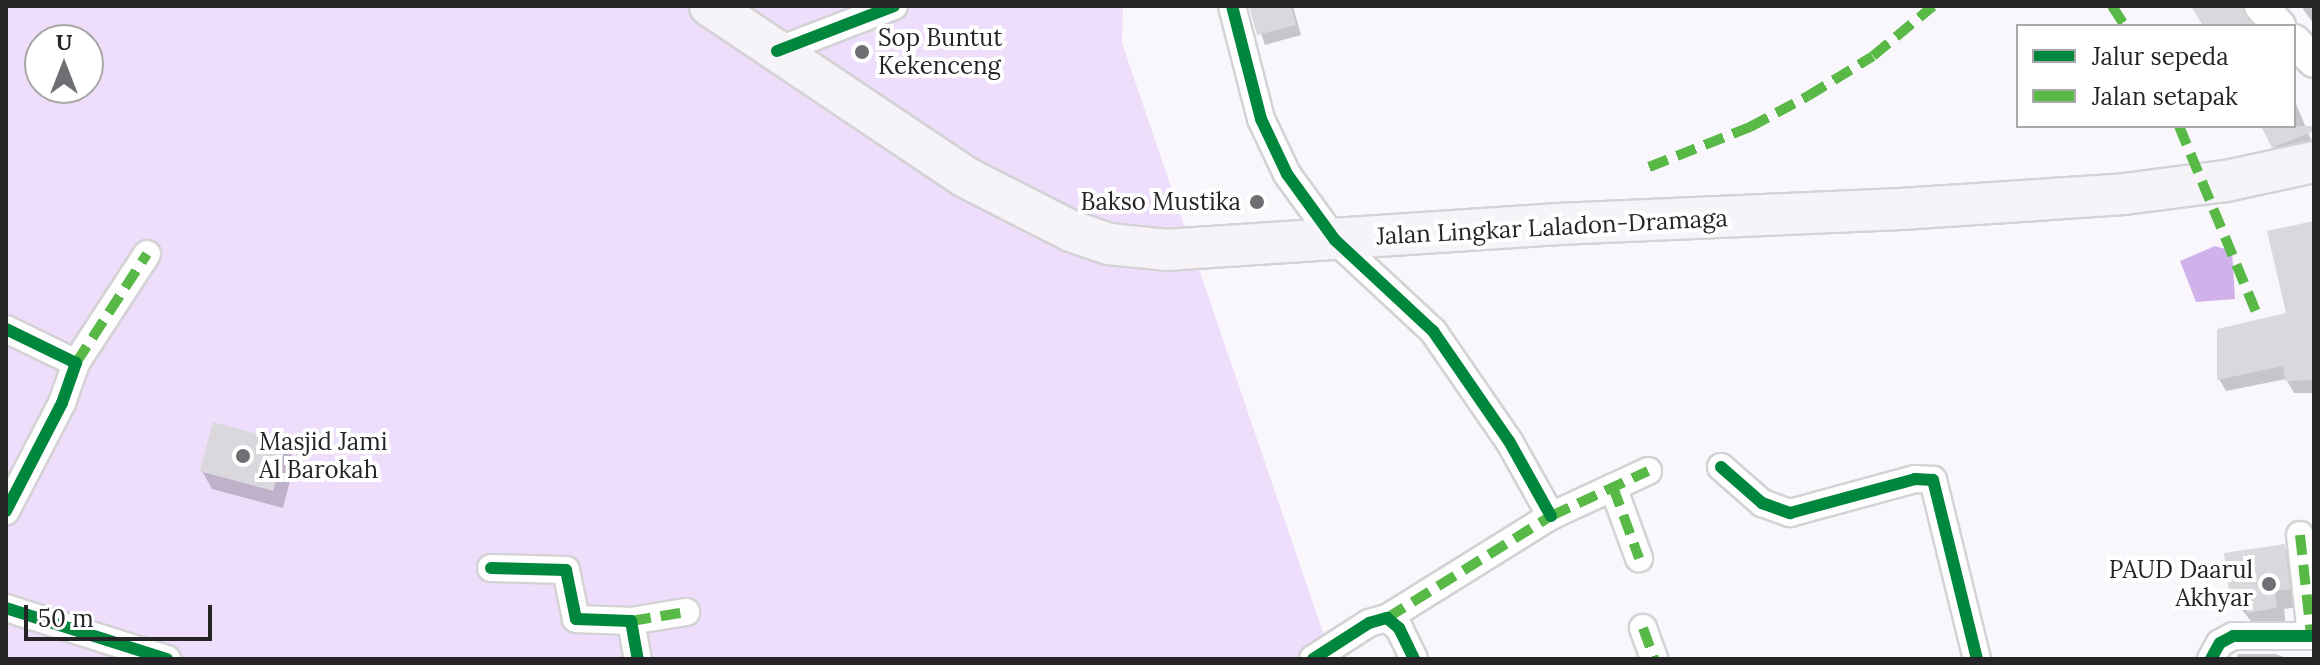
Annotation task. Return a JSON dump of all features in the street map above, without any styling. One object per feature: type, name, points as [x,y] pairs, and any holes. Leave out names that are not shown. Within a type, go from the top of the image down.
[{"type":"main road","name":"Jalan Lingkar Laladon-Dramaga","points":[[710,6],[965,177],[1071,231],[1109,244],[1167,250],[2124,194],[2226,181],[2314,162]]},
{"type":"street","points":[[777,51],[894,6]]},
{"type":"street","points":[[1232,6],[1267,135],[1287,174],[1335,240],[1433,331],[1509,441],[1551,516]]},
{"type":"street","points":[[2261,6],[2277,24]]},
{"type":"street","points":[[2296,43],[2314,61]]},
{"type":"street","points":[[6,511],[62,403],[76,363],[147,254]]},
{"type":"street","points":[[6,329],[76,363]]},
{"type":"street","points":[[1721,467],[1762,503],[1790,513],[1915,479],[1933,480],[1977,659]]},
{"type":"street","points":[[1313,659],[1369,623],[1387,618],[1551,516],[1648,471]]},
{"type":"street","points":[[1613,487],[1639,558]]},
{"type":"street","points":[[2211,659],[2220,643],[2233,636],[2312,635],[2300,535]]},
{"type":"street","points":[[491,568],[566,570],[579,621],[631,621],[686,612]]},
{"type":"street","points":[[6,608],[167,659]]},
{"type":"street","points":[[1387,618],[1399,628],[1414,659]]},
{"type":"street","points":[[631,621],[638,659]]},
{"type":"street","points":[[1643,628],[1654,659]]},
{"type":"shaded area","points":[[6,6],[1123,6],[1122,43],[1332,659],[6,659]]},
{"type":"shaded area","points":[[2215,246],[2232,251],[2235,299],[2196,302],[2180,261]]},
{"type":"building","points":[[1249,6],[1291,6],[1296,25],[1257,35]]},
{"type":"building","points":[[2191,6],[2243,6],[2252,24],[2202,24]]},
{"type":"building","points":[[2314,126],[2314,131],[2272,148],[2262,128]]},
{"type":"building","points":[[2314,221],[2314,380],[2285,381],[2283,366],[2217,380],[2217,329],[2286,313],[2267,231]]},
{"type":"building","name":"Masjid Jami Al Barokah","points":[[213,422],[286,442],[273,491],[200,471]]},
{"type":"building","points":[[2285,544],[2290,589],[2275,591],[2277,608],[2246,613],[2252,595],[2230,598],[2224,553]]},
{"type":"marked path","points":[[1649,167],[1750,127],[1808,96],[1873,56],[1933,6]]},
{"type":"marked path","points":[[2112,6],[2124,24]]},
{"type":"marked path","points":[[2180,128],[2257,314]]},
{"type":"marked path","points":[[76,363],[147,254]]},
{"type":"marked path","points":[[1387,618],[1551,516],[1648,471]]},
{"type":"marked path","points":[[1613,487],[1639,558]]},
{"type":"marked path","points":[[2300,535],[2311,635]]},
{"type":"marked path","points":[[631,621],[686,612]]},
{"type":"marked path","points":[[1643,628],[1654,659]]},
{"type":"cycle path","points":[[777,51],[894,6]]},
{"type":"cycle path","points":[[1232,6],[1261,119],[1287,174],[1335,240],[1433,331],[1509,441],[1551,516]]},
{"type":"cycle path","points":[[6,329],[76,363],[62,403],[6,511]]},
{"type":"cycle path","points":[[1721,467],[1762,503],[1790,513],[1915,479],[1933,480],[1977,659]]},
{"type":"cycle path","points":[[491,568],[566,570],[576,619],[631,621],[638,659]]},
{"type":"cycle path","points":[[6,608],[167,659]]},
{"type":"cycle path","points":[[1313,659],[1369,623],[1387,618],[1399,628],[1414,659]]},
{"type":"cycle path","points":[[2211,659],[2220,643],[2233,636],[2314,636]]},
{"type":"place","name":"Sop Buntut Kekenceng","points":[[862,52]]},
{"type":"place","name":"Bakso Mustika","points":[[1257,202]]},
{"type":"place","name":"Masjid Jami Al Barokah","points":[[243,456]]},
{"type":"place","name":"PAUD Daarul Akhyar","points":[[2269,584]]}]
